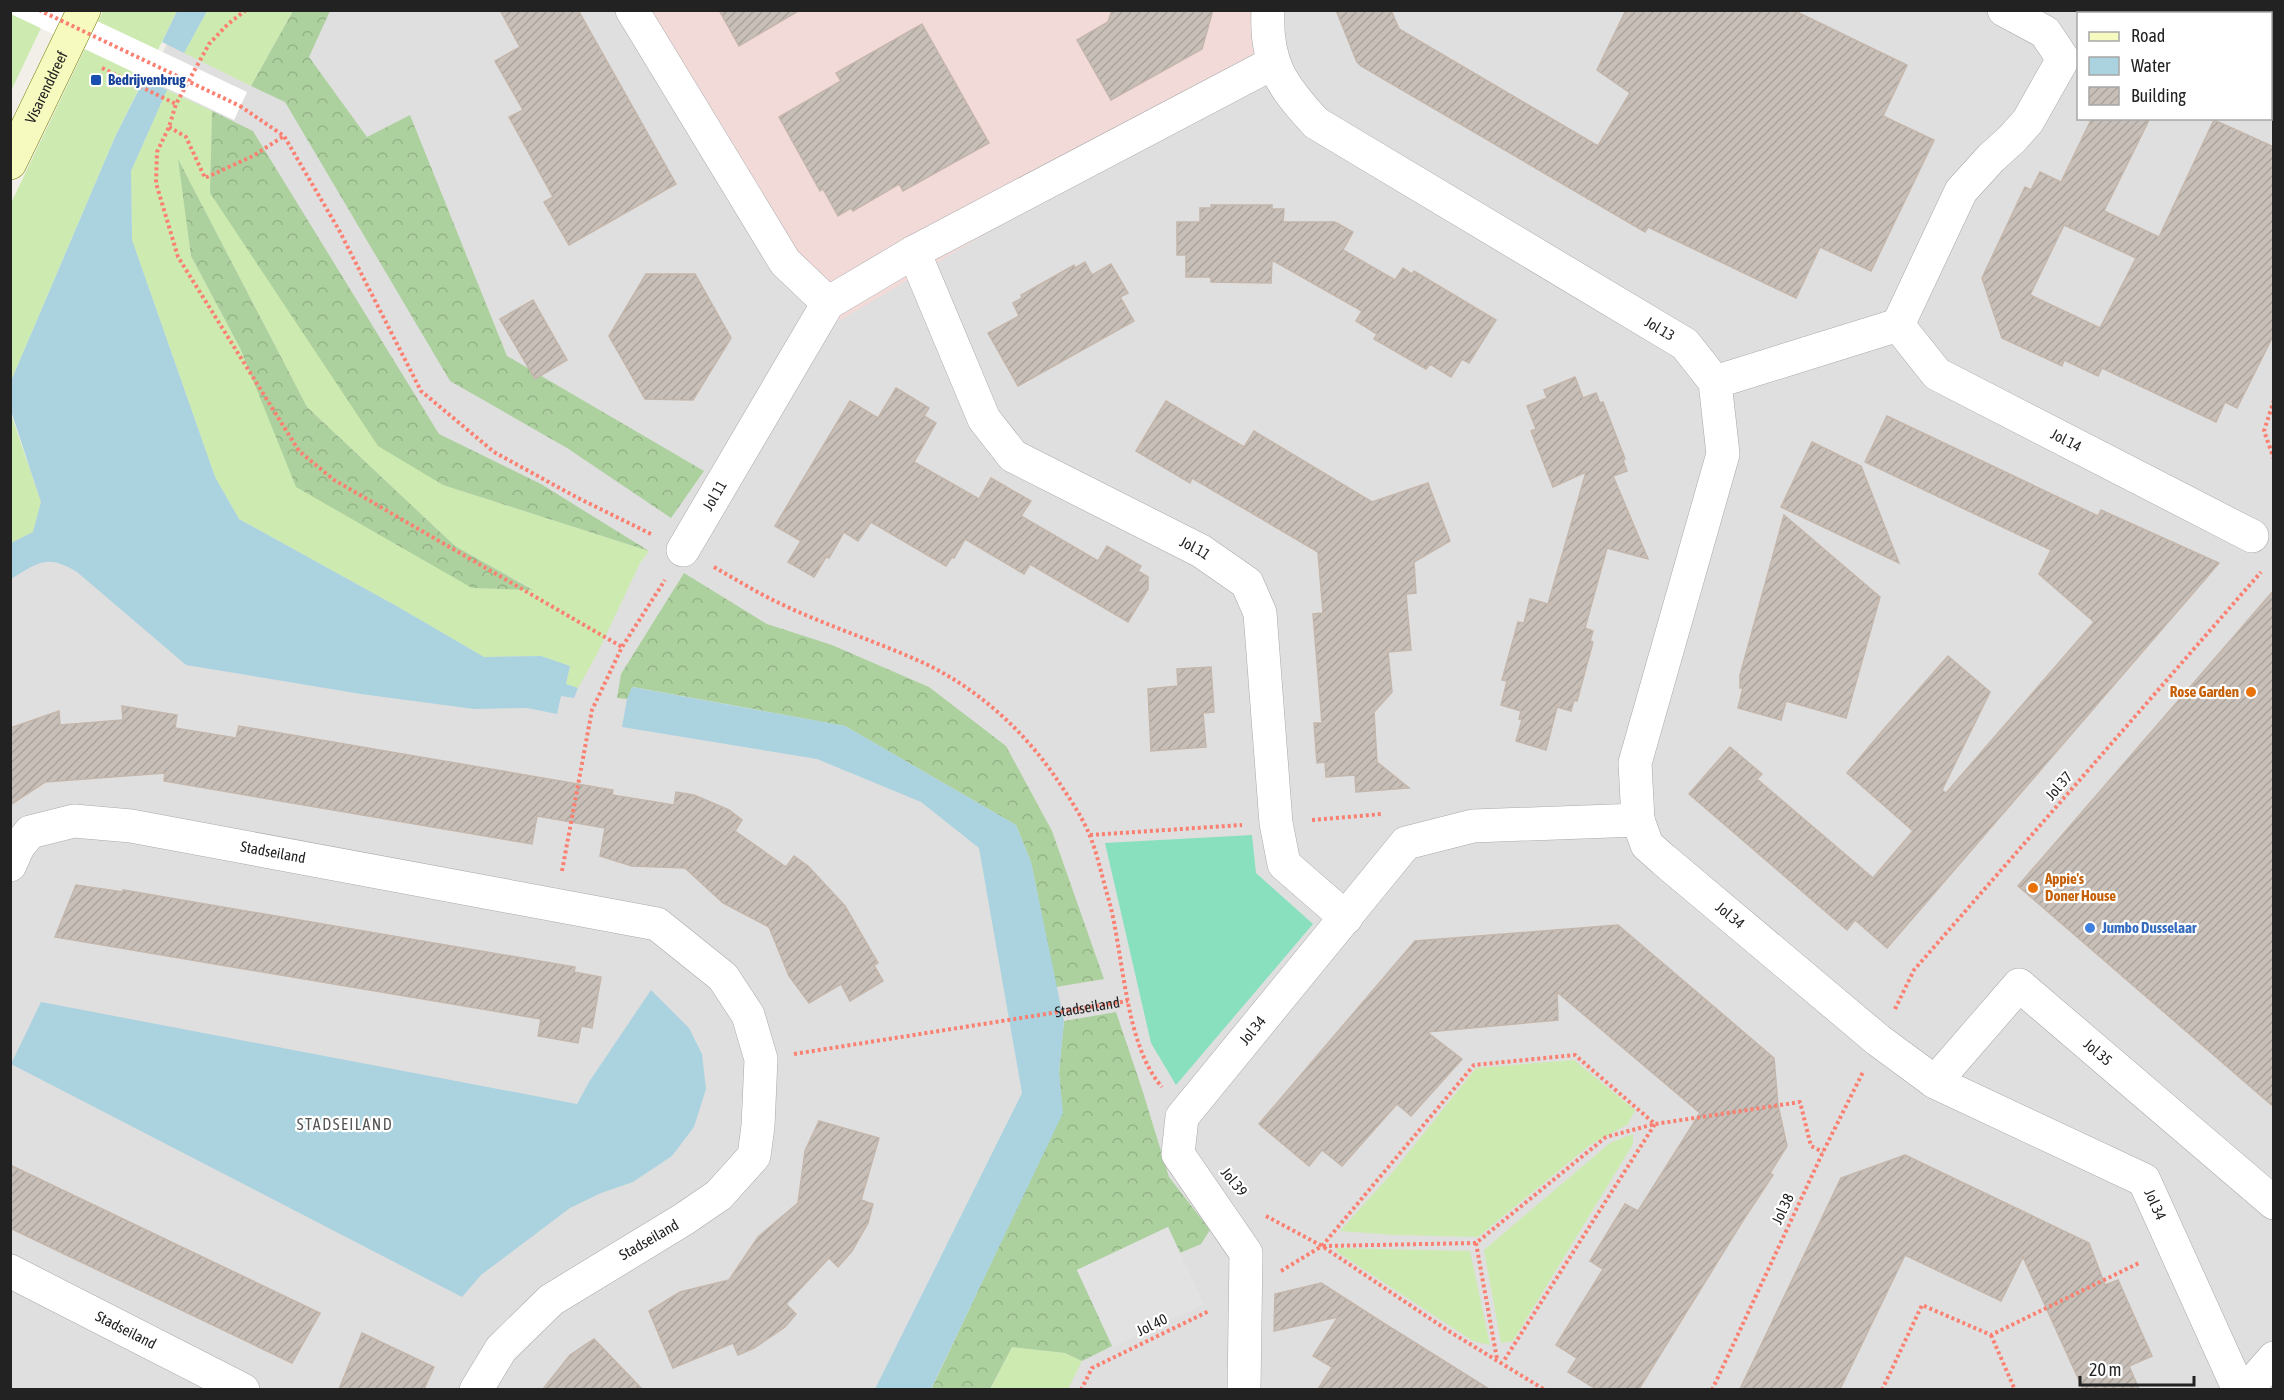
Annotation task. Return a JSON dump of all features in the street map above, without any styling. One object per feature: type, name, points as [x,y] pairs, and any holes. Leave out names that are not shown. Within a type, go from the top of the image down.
[{"type":"main road","name":"Visarenddreef","points":[[10,163],[84,10]]},
{"type":"street","points":[[632,10],[785,262],[828,303]]},
{"type":"street","name":"Jol 13","points":[[1268,10],[1266,36],[1273,63],[1293,98],[1316,123],[1685,344],[1715,382]]},
{"type":"street","points":[[1638,820],[1635,763],[1723,454],[1715,382],[1898,325],[1961,191],[2028,121],[2063,59],[2045,32],[2004,10]]},
{"type":"street","name":"Jol 11","points":[[683,550],[828,303],[914,252],[1273,63]]},
{"type":"street","name":"Jol 11","points":[[914,252],[984,419],[1013,456],[1201,551],[1247,584],[1260,613],[1276,823],[1284,864],[1346,918]]},
{"type":"street","name":"Jol 14","points":[[1898,325],[1937,374],[2252,536]]},
{"type":"street","name":"Jol 34","points":[[1182,1117],[1406,843],[1473,826],[1638,820],[1647,845],[1878,1040],[1935,1082],[2144,1180],[2240,1389]]},
{"type":"street","name":"Stadseiland","points":[[10,865],[18,847],[30,832],[74,822],[131,826],[657,924],[723,977],[748,1015],[761,1059],[758,1126],[754,1156],[719,1195],[684,1219],[551,1300],[501,1349],[476,1389]]},
{"type":"street","name":"Jol 35","points":[[1935,1082],[2019,985],[2274,1203]]},
{"type":"street","name":"Jol 39","points":[[1182,1117],[1178,1155],[1246,1253],[1244,1389]]},
{"type":"street","name":"Stadseiland","points":[[10,1271],[243,1389]]},
{"type":"street","points":[[2246,1389],[2274,1358]]},
{"type":"path","points":[[39,10],[240,106],[284,136],[339,230],[421,391],[494,452],[576,497],[683,550],[778,603],[928,665],[966,687],[1002,714],[1042,758],[1090,835],[1110,905],[1128,1002],[1148,1068],[1182,1117]]},
{"type":"path","points":[[246,10],[228,24],[209,44],[176,104],[169,127],[157,152],[156,183],[177,257],[299,450],[334,480],[622,647]]},
{"type":"path","points":[[102,68],[176,104]]},
{"type":"path","points":[[169,127],[186,137],[205,178],[253,156],[284,136]]},
{"type":"path","points":[[2274,400],[2264,431],[2274,459]]},
{"type":"path","points":[[556,904],[592,710],[622,647],[683,550]]},
{"type":"path","name":"Jol 37","points":[[1878,1040],[1914,970],[2266,567]]},
{"type":"path","name":"Stadseiland","points":[[761,1059],[1128,1002]]},
{"type":"path","name":"Jol 38","points":[[1712,1389],[1878,1040]]},
{"type":"path","points":[[1322,1246],[1474,1065],[1575,1055],[1655,1124]]},
{"type":"path","points":[[1322,1246],[1476,1243],[1606,1137],[1655,1124],[1800,1102],[1811,1146],[1823,1152]]},
{"type":"path","points":[[1503,1362],[1655,1124]]},
{"type":"path","points":[[1258,1212],[1322,1246],[1447,1330],[1545,1389]]},
{"type":"path","points":[[1476,1243],[1497,1359]]},
{"type":"path","points":[[1991,1335],[2173,1246]]},
{"type":"path","name":"Jol 40","points":[[1081,1389],[1092,1368],[1245,1293]]},
{"type":"path","points":[[1882,1389],[1922,1305],[1991,1335],[2015,1389]]},
{"type":"shaded area","points":[[182,11],[2273,11],[2273,1389],[11,1390],[11,533],[74,244]]},
{"type":"shaded area","points":[[638,11],[1283,11],[1269,65],[839,321],[780,258]]},
{"type":"shaded area","points":[[1168,1227],[1204,1304],[1113,1347],[1077,1270]]},
{"type":"green space","points":[[11,11],[49,11],[11,91]]},
{"type":"green space","points":[[103,11],[177,11],[115,137],[11,381],[11,203]]},
{"type":"green space","points":[[207,11],[293,11],[251,86],[184,53]]},
{"type":"green space","points":[[293,11],[330,11],[309,57],[367,137],[410,115],[507,356],[704,471],[671,518],[567,448],[450,381],[285,102],[251,86]]},
{"type":"green space","points":[[167,90],[212,111],[210,193],[443,485],[649,551],[640,563],[597,654],[578,688],[566,684],[570,666],[541,656],[484,657],[239,519],[215,477],[132,240],[131,171]],"holes":[[[179,161],[307,407],[455,546],[532,589],[472,588],[240,348],[191,256]]]},
{"type":"green space","points":[[212,111],[253,131],[439,434],[541,484],[649,551],[443,485],[378,446],[210,193]]},
{"type":"green space","points":[[178,159],[307,407],[455,546],[533,590],[472,588],[296,487],[240,348],[191,256]]},
{"type":"green space","points":[[10,411],[41,502],[33,532],[11,543]]},
{"type":"green space","points":[[684,573],[767,624],[832,645],[929,687],[1006,746],[1052,831],[1104,979],[1056,987],[1031,862],[1016,825],[845,726],[633,687],[627,699],[617,698],[621,674]]},
{"type":"green space","points":[[1252,835],[1256,873],[1313,924],[1176,1085],[1151,1043],[1105,843]]},
{"type":"green space","points":[[1116,1012],[1169,1177],[1210,1230],[1201,1244],[1180,1253],[1168,1227],[1077,1270],[1112,1346],[1082,1361],[1065,1353],[1012,1347],[990,1389],[931,1390],[1062,1113],[1059,1073],[1064,1021]]},
{"type":"green space","points":[[1574,1060],[1635,1110],[1628,1124],[1590,1145],[1478,1237],[1340,1231],[1392,1173],[1476,1068]]},
{"type":"green space","points":[[1633,1134],[1633,1144],[1513,1341],[1501,1343],[1484,1250],[1610,1143]]},
{"type":"green space","points":[[1336,1248],[1470,1251],[1490,1345],[1473,1341],[1337,1252]]},
{"type":"green space","points":[[1012,1347],[1065,1353],[1082,1361],[1068,1389],[990,1390]]},
{"type":"water","points":[[177,11],[207,11],[184,53],[162,42]]},
{"type":"water","points":[[144,79],[167,90],[131,171],[132,240],[215,477],[239,519],[484,657],[541,656],[570,666],[566,684],[578,688],[574,698],[561,696],[557,714],[527,708],[474,709],[361,694],[186,665],[67,566],[43,562],[11,579],[11,543],[33,532],[41,502],[11,411],[11,381],[115,137]]},
{"type":"water","points":[[632,687],[845,726],[1016,825],[1031,862],[1064,1021],[1059,1073],[1063,1113],[931,1389],[875,1389],[1022,1093],[979,848],[921,802],[817,759],[622,727],[627,699]]},
{"type":"water","points":[[651,990],[689,1028],[702,1054],[706,1089],[694,1127],[672,1156],[633,1182],[601,1193],[570,1208],[481,1275],[462,1297],[11,1064],[41,1002],[577,1104],[589,1082]]},
{"type":"pier","name":"Bedrijvenbrug","points":[[10,11],[76,11],[247,92],[234,120],[11,14]]},
{"type":"building","points":[[500,10],[578,10],[676,184],[569,245],[544,202],[553,197],[509,117],[523,110],[495,61],[520,47]]},
{"type":"building","points":[[719,10],[800,10],[739,46]]},
{"type":"building","points":[[1112,10],[1213,10],[1202,49],[1111,100],[1077,40],[1108,22]]},
{"type":"building","points":[[1336,10],[1391,10],[1399,29],[1598,146],[1630,93],[1597,70],[1626,10],[1793,10],[1907,65],[1883,116],[1934,140],[1871,271],[1820,247],[1796,298],[1648,227],[1645,232],[1361,66],[1357,62]]},
{"type":"building","points":[[922,24],[989,143],[903,191],[899,184],[853,211],[851,208],[838,216],[823,189],[820,191],[779,117],[841,81],[836,73]]},
{"type":"building","points":[[2091,120],[2149,120],[2104,211],[2159,237],[2214,120],[2274,147],[2274,334],[2237,408],[2225,402],[2216,422],[2102,368],[2098,376],[2064,360],[2062,366],[2002,338],[1982,278],[2025,187],[2031,190],[2040,172],[2061,182]],"holes":[[[2064,225],[2136,258],[2100,328],[2030,295]]]},
{"type":"building","points":[[1211,205],[1272,205],[1272,209],[1284,209],[1283,222],[1335,222],[1353,232],[1343,250],[1395,280],[1403,268],[1412,274],[1414,271],[1496,320],[1469,363],[1462,359],[1451,377],[1430,364],[1426,369],[1374,339],[1377,334],[1356,321],[1362,311],[1272,260],[1271,283],[1211,282],[1211,277],[1186,277],[1186,255],[1177,255],[1177,222],[1200,222],[1200,208],[1212,208]]},
{"type":"building","points":[[1085,262],[1092,275],[1111,264],[1128,293],[1120,297],[1134,321],[1018,386],[988,333],[1019,316],[1013,303],[1022,298],[1021,295],[1074,265],[1075,268]]},
{"type":"building","points":[[646,274],[695,274],[731,338],[693,400],[645,399],[609,336]]},
{"type":"building","points":[[533,300],[567,360],[535,379],[500,319]]},
{"type":"building","points":[[1575,377],[1583,398],[1596,393],[1600,403],[1603,402],[1625,459],[1623,460],[1627,471],[1613,476],[1648,559],[1607,548],[1585,628],[1593,631],[1590,641],[1593,642],[1577,701],[1574,700],[1571,711],[1557,707],[1546,750],[1516,741],[1522,720],[1519,719],[1521,711],[1501,705],[1507,681],[1502,680],[1518,622],[1524,623],[1530,599],[1548,604],[1586,472],[1553,487],[1531,431],[1536,429],[1527,406],[1547,398],[1544,390]]},
{"type":"building","points":[[896,388],[929,408],[924,416],[936,423],[914,462],[979,499],[991,478],[1031,501],[1021,516],[1098,561],[1107,546],[1141,566],[1138,571],[1148,577],[1148,589],[1128,622],[1030,564],[1024,574],[965,539],[954,558],[952,557],[946,566],[871,522],[858,541],[844,532],[829,558],[826,557],[814,577],[788,562],[801,541],[775,526],[850,401],[878,418]]},
{"type":"building","points":[[1166,401],[1244,447],[1254,431],[1372,502],[1428,483],[1450,541],[1414,562],[1416,593],[1406,594],[1411,650],[1388,652],[1392,692],[1374,712],[1377,762],[1409,788],[1356,792],[1355,775],[1326,777],[1325,762],[1317,763],[1314,723],[1322,723],[1313,614],[1323,613],[1318,552],[1192,478],[1190,483],[1136,451]]},
{"type":"building","points":[[1887,416],[2098,516],[2101,510],[2219,563],[1887,948],[1855,920],[1847,930],[1689,794],[1730,747],[1762,774],[1757,779],[1873,878],[1913,831],[1847,773],[1884,729],[1948,656],[1990,692],[1942,790],[1946,793],[2094,622],[2039,574],[2051,550],[1865,462]]},
{"type":"building","points":[[1812,442],[1861,466],[1899,563],[1781,507]]},
{"type":"building","points":[[1784,515],[1880,597],[1846,718],[1786,701],[1781,720],[1738,708],[1743,688],[1740,688],[1740,675]]},
{"type":"building","points":[[2274,590],[2274,1107],[2018,886]]},
{"type":"building","points":[[1211,667],[1214,712],[1203,713],[1206,747],[1151,751],[1148,689],[1178,686],[1177,669]]},
{"type":"building","points":[[122,706],[177,715],[175,728],[236,738],[239,726],[613,790],[612,795],[674,805],[676,792],[694,795],[729,810],[742,820],[735,831],[786,867],[794,856],[808,866],[845,906],[878,963],[874,965],[883,981],[850,1001],[841,984],[809,1003],[789,976],[769,927],[723,903],[685,868],[632,866],[600,856],[605,828],[537,816],[532,844],[164,781],[165,773],[45,782],[10,805],[10,728],[59,711],[60,725],[123,720]]},
{"type":"building","points":[[76,885],[123,892],[123,890],[575,967],[574,972],[601,977],[592,1028],[581,1026],[578,1043],[538,1036],[541,1019],[55,937]]},
{"type":"building","points":[[1618,925],[1774,1058],[1778,1105],[1787,1146],[1770,1173],[1773,1175],[1639,1389],[1596,1389],[1568,1372],[1577,1358],[1556,1345],[1603,1269],[1590,1261],[1625,1204],[1638,1211],[1700,1113],[1557,992],[1558,1020],[1427,1032],[1462,1059],[1411,1116],[1397,1104],[1342,1166],[1322,1150],[1309,1166],[1259,1124],[1415,941]]},
{"type":"building","points":[[819,1121],[879,1138],[861,1200],[873,1204],[868,1223],[852,1251],[838,1267],[829,1258],[786,1304],[796,1314],[785,1327],[754,1348],[738,1355],[733,1343],[673,1368],[649,1311],[680,1292],[729,1280],[758,1237],[798,1203],[805,1151]]},
{"type":"building","points":[[1905,1155],[2089,1243],[2105,1285],[2118,1280],[2152,1356],[2129,1366],[2139,1389],[2083,1389],[2023,1257],[2001,1301],[1905,1255],[1840,1389],[1740,1389],[1841,1178]]},
{"type":"building","points":[[10,1165],[320,1313],[292,1363],[10,1228]]},
{"type":"building","points":[[1321,1283],[1489,1389],[1318,1389],[1332,1367],[1313,1356],[1338,1317],[1274,1331],[1275,1294]]},
{"type":"building","points":[[362,1333],[434,1367],[424,1389],[339,1389]]},
{"type":"building","points":[[594,1339],[642,1389],[543,1389],[570,1355]]},
{"type":"place","name":"Bedrijvenbrug","points":[[96,80]]},
{"type":"place","name":"Rose Garden","points":[[2251,692]]},
{"type":"place","name":"Appie's Doner House","points":[[2033,888]]},
{"type":"place","name":"Jumbo Dusselaar","points":[[2090,928]]},
{"type":"district","name":"STADSEILAND","points":[[345,1124]]}]
